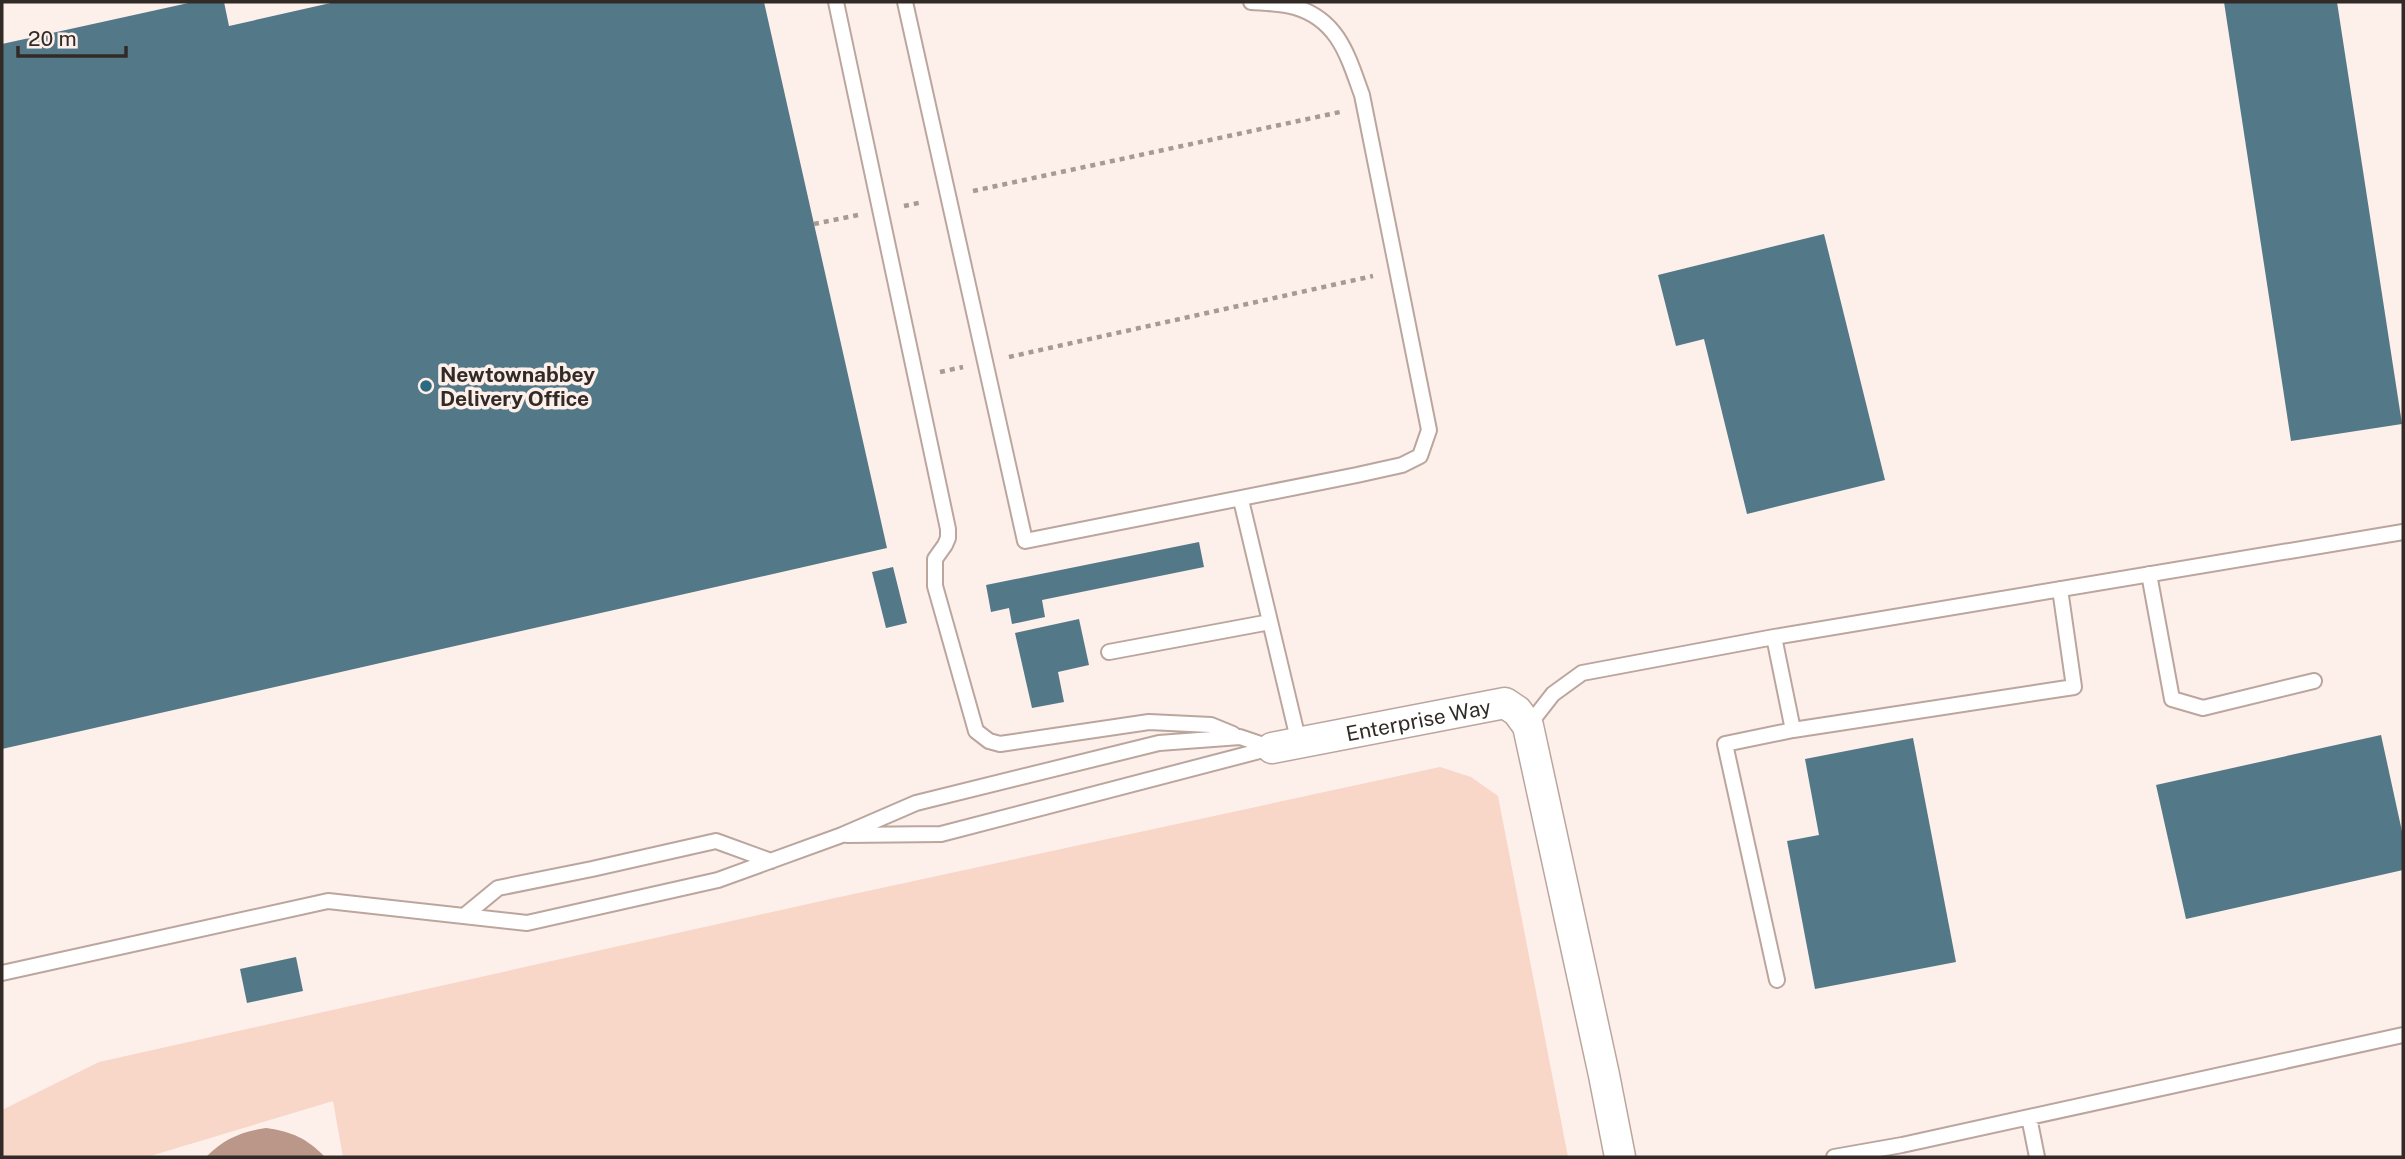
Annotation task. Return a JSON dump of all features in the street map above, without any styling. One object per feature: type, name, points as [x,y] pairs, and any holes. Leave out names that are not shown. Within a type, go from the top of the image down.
[{"type":"street","name":"Enterprise Way","points":[[1285,745],[1505,703],[1517,711],[1528,726]]},
{"type":"street","points":[[1528,726],[1620,1157]]},
{"type":"lane","points":[[836,2],[948,528],[946,545],[934,559],[935,586],[976,731],[989,741],[1000,744],[1149,722],[1184,722],[1211,725],[1240,737],[1285,745],[1270,622],[1241,500]]},
{"type":"lane","points":[[905,2],[1024,541],[1241,500],[1402,465],[1420,456],[1429,430],[1365,106],[1342,42],[1326,23],[1296,7],[1251,2]]},
{"type":"lane","points":[[1528,726],[1553,694],[1582,673],[1774,637],[2403,533]]},
{"type":"lane","points":[[2149,574],[2172,699],[2203,708],[2314,681]]},
{"type":"lane","points":[[1777,980],[1725,744],[1793,730],[2074,687],[2060,589]]},
{"type":"lane","points":[[1109,652],[1270,622]]},
{"type":"lane","points":[[1774,637],[1793,730]]},
{"type":"lane","points":[[2,973],[328,901],[527,923],[718,880],[842,835],[916,803],[1159,743],[1240,737]]},
{"type":"lane","name":"Enterprise Way","points":[[842,835],[941,834],[1285,745]]},
{"type":"lane","points":[[464,916],[498,888],[716,841],[771,861]]},
{"type":"lane","points":[[1834,1157],[1903,1151],[2029,1117],[2403,1035]]},
{"type":"lane","points":[[2029,1117],[2037,1157]]},
{"type":"path","points":[[814,224],[1365,106]]},
{"type":"path","points":[[933,373],[1397,271]]},
{"type":"shaded area","points":[[1440,767],[1471,777],[1498,796],[1568,1157],[343,1157],[333,1101],[147,1157],[2,1157],[2,1110],[99,1062]]},
{"type":"shaded area","points":[[266,1128],[298,1137],[325,1157],[206,1157],[233,1137]]},
{"type":"building","name":"Newtownabbey Delivery Office","points":[[193,2],[224,2],[229,26],[335,2],[764,2],[887,548],[2,749],[2,44]]},
{"type":"building","points":[[2224,2],[2337,2],[2402,424],[2291,441]]},
{"type":"building","points":[[1824,234],[1885,480],[1747,514],[1704,339],[1676,346],[1658,275]]},
{"type":"building","points":[[1199,542],[1204,567],[1042,600],[1045,617],[1012,624],[1009,608],[991,612],[986,585]]},
{"type":"building","points":[[893,567],[907,623],[886,628],[872,572]]},
{"type":"building","points":[[1079,619],[1089,665],[1058,672],[1064,702],[1032,708],[1015,633]]},
{"type":"building","points":[[2381,735],[2403,836],[2403,870],[2186,919],[2156,785]]},
{"type":"building","points":[[1913,738],[1956,962],[1815,989],[1787,841],[1819,835],[1805,759]]},
{"type":"building","points":[[296,957],[303,991],[247,1003],[240,969]]},
{"type":"place","name":"Newtownabbey Delivery Office","points":[[426,386]]}]
